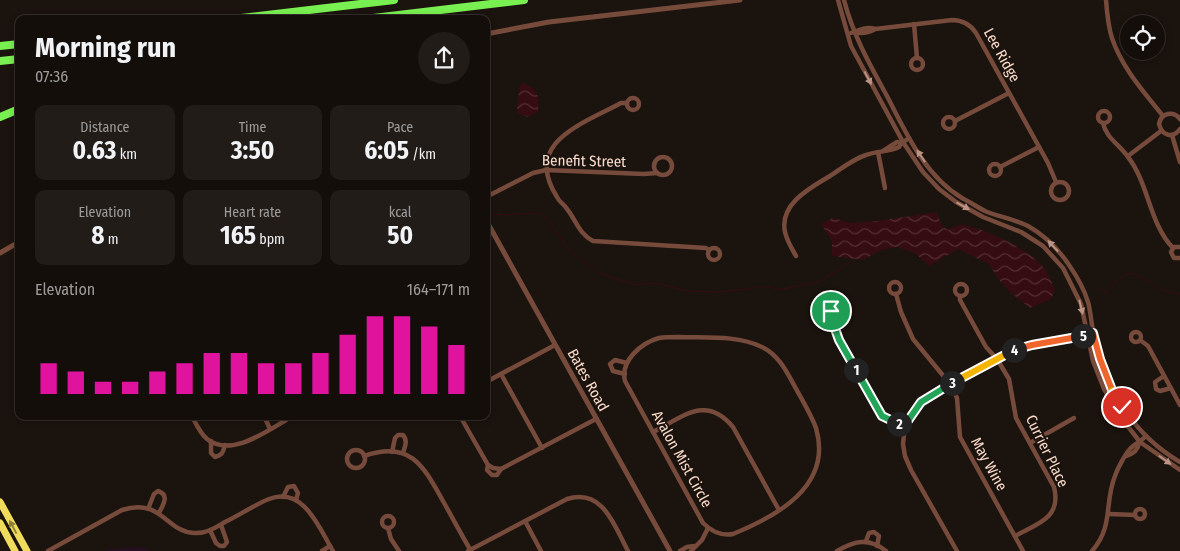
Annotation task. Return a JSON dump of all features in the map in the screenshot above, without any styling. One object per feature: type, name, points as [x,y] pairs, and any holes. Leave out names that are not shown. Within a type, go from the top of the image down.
[{"type":"highway","points":[[266,15],[394,0]]},
{"type":"highway","points":[[398,15],[524,0]]},
{"type":"highway","points":[[0,46],[15,44]]},
{"type":"highway","points":[[0,61],[15,59]]},
{"type":"highway","points":[[0,117],[15,111]]},
{"type":"main road","points":[[0,502],[27,551]]},
{"type":"main road","points":[[0,523],[15,551]]},
{"type":"street","points":[[490,33],[557,21],[740,0]]},
{"type":"street","points":[[833,0],[840,7]]},
{"type":"street","points":[[838,0],[851,46],[902,142],[923,172],[939,189],[956,202],[983,217],[1021,232],[1043,246],[1063,268],[1081,304],[1093,362],[1104,389],[1116,411],[1140,442],[1180,470]]},
{"type":"street","points":[[1106,0],[1110,30],[1116,48],[1129,72],[1163,116]]},
{"type":"street","points":[[846,2],[854,32],[909,138],[928,168],[960,197],[986,211],[1029,227],[1055,248],[1068,264],[1088,302],[1100,359],[1110,386],[1122,407],[1145,437],[1180,462]]},
{"type":"street","name":"Lee Ridge","points":[[847,34],[854,32],[860,34],[871,32],[875,29],[952,20],[970,26],[976,33],[1039,147],[1056,182]]},
{"type":"street","points":[[914,24],[917,58]]},
{"type":"street","points":[[955,122],[1009,93]]},
{"type":"street","points":[[627,103],[621,103],[561,137],[552,146],[546,170],[557,198],[566,207],[579,229],[587,238],[593,241],[600,243],[706,248],[709,250]]},
{"type":"street","points":[[1180,118],[1171,113],[1163,116],[1159,122],[1161,131],[1167,135],[1172,135],[1180,129]]},
{"type":"street","points":[[1103,123],[1107,134],[1128,156],[1143,185],[1162,235],[1173,248]]},
{"type":"street","points":[[1128,156],[1161,131]]},
{"type":"street","points":[[1172,135],[1180,162]]},
{"type":"street","points":[[796,256],[788,241],[784,226],[786,214],[793,202],[806,191],[854,161],[865,155],[880,152],[886,147],[909,138]]},
{"type":"street","points":[[1000,167],[1039,147]]},
{"type":"street","points":[[880,152],[885,188]]},
{"type":"street","points":[[663,157],[671,161],[673,166],[669,174],[657,173],[654,167],[658,159],[663,157]]},
{"type":"street","name":"Benefit Street","points":[[490,195],[533,173],[546,170],[657,173]]},
{"type":"street","name":"Lee Ridge","points":[[1056,182],[1062,182],[1067,186],[1069,192],[1064,199],[1055,199],[1051,195],[1052,187],[1056,182]]},
{"type":"street","name":"Bates Road","points":[[490,227],[670,551]]},
{"type":"street","points":[[0,253],[15,244]]},
{"type":"street","points":[[1173,248],[1180,247]]},
{"type":"street","points":[[1173,248],[1172,256],[1176,259],[1180,258]]},
{"type":"street","points":[[896,294],[901,312],[913,339],[950,384]]},
{"type":"street","name":"Currier Place","points":[[960,296],[960,300],[977,332],[1009,379],[1016,418],[1054,487],[1056,503],[1052,512],[1046,519],[1015,536]]},
{"type":"street","points":[[833,323],[839,340],[878,410],[887,419],[905,425]]},
{"type":"street","points":[[957,551],[905,456],[903,444],[905,425],[921,402],[997,359],[1021,348],[1064,339],[1081,333],[1093,333]]},
{"type":"street","name":"Avalon Mist Circle","points":[[679,337],[745,341],[760,346],[774,355],[784,368],[815,426],[819,444],[817,464],[808,486],[796,499],[779,510],[733,534],[722,533],[708,528],[699,518],[627,385],[625,374],[613,372],[610,364],[616,360],[627,363],[635,352],[653,341],[663,338],[679,337]]},
{"type":"street","points":[[1140,340],[1148,346],[1180,405]]},
{"type":"street","points":[[490,380],[555,345]]},
{"type":"street","points":[[625,374],[627,363]]},
{"type":"street","points":[[502,374],[542,448]]},
{"type":"street","points":[[1164,376],[1155,382],[1156,389],[1160,392],[1170,388]]},
{"type":"street","name":"May Wine","points":[[950,384],[957,398],[960,437],[1023,551]]},
{"type":"street","points":[[653,432],[695,410],[706,409],[717,412],[726,418],[733,427],[779,510]]},
{"type":"street","points":[[1030,443],[1074,418]]},
{"type":"street","points":[[462,420],[488,465],[501,469],[596,419]]},
{"type":"street","points":[[194,420],[199,429],[211,441],[225,445],[240,444],[286,420]]},
{"type":"street","points":[[266,420],[270,429]]},
{"type":"street","points":[[392,452],[395,438],[398,435],[403,435],[406,438],[406,442],[403,453]]},
{"type":"street","points":[[1092,551],[1104,533],[1109,514],[1110,492],[1115,476],[1128,451],[1145,437]]},
{"type":"street","points":[[211,441],[211,453],[216,457],[220,456],[225,445]]},
{"type":"street","points":[[364,456],[382,450],[403,453],[419,462],[428,474],[470,551],[574,496],[596,501],[603,507],[628,551]]},
{"type":"street","points":[[354,451],[360,451],[364,456],[364,464],[360,468],[354,468],[347,463],[347,457],[354,451]]},
{"type":"street","points":[[283,497],[288,488],[294,486],[298,493],[296,500]]},
{"type":"street","points":[[148,509],[154,494],[158,490],[165,496],[159,513]]},
{"type":"street","points":[[48,551],[130,507],[148,509],[159,513],[183,531],[201,533],[269,499],[283,497],[296,500],[306,507],[315,519],[332,549],[322,551]]},
{"type":"street","points":[[1109,514],[1136,515]]},
{"type":"street","points":[[524,521],[541,551]]},
{"type":"street","points":[[210,530],[216,544],[224,546],[228,542],[221,524]]},
{"type":"street","points":[[388,528],[398,551]]},
{"type":"street","points":[[680,551],[687,547],[692,549],[702,540],[708,528]]},
{"type":"street","points":[[866,541],[869,533],[874,532],[879,536],[878,546]]},
{"type":"street","points":[[837,551],[858,541],[866,541],[886,551]]},
{"type":"shaded area","points":[[141,547],[151,551],[107,551],[111,549]]},
{"type":"water","points":[[523,83],[532,88],[538,97],[538,112],[528,117],[518,113],[517,106],[520,86]]},
{"type":"water","points":[[937,212],[941,224],[948,230],[961,224],[971,227],[1006,240],[1028,254],[1048,274],[1055,290],[1051,299],[1030,308],[1011,293],[998,279],[989,264],[958,249],[929,266],[915,253],[897,247],[881,250],[863,260],[832,256],[832,241],[821,224],[833,218],[851,223]]},
{"type":"waterway","points":[[493,215],[538,213],[547,219],[569,250],[599,273],[635,285],[654,283],[688,291],[719,292],[761,287],[782,289],[819,282],[853,260]]},
{"type":"waterway","points":[[1097,287],[1105,293],[1117,280],[1129,273],[1166,292],[1180,294]]},
{"type":"route","points":[[831,311],[836,312],[838,316],[837,321],[833,323],[839,340],[878,410],[882,416],[894,422],[905,425],[921,402],[1009,352],[1032,345],[1081,338],[1093,333],[1110,386],[1122,407]]}]
